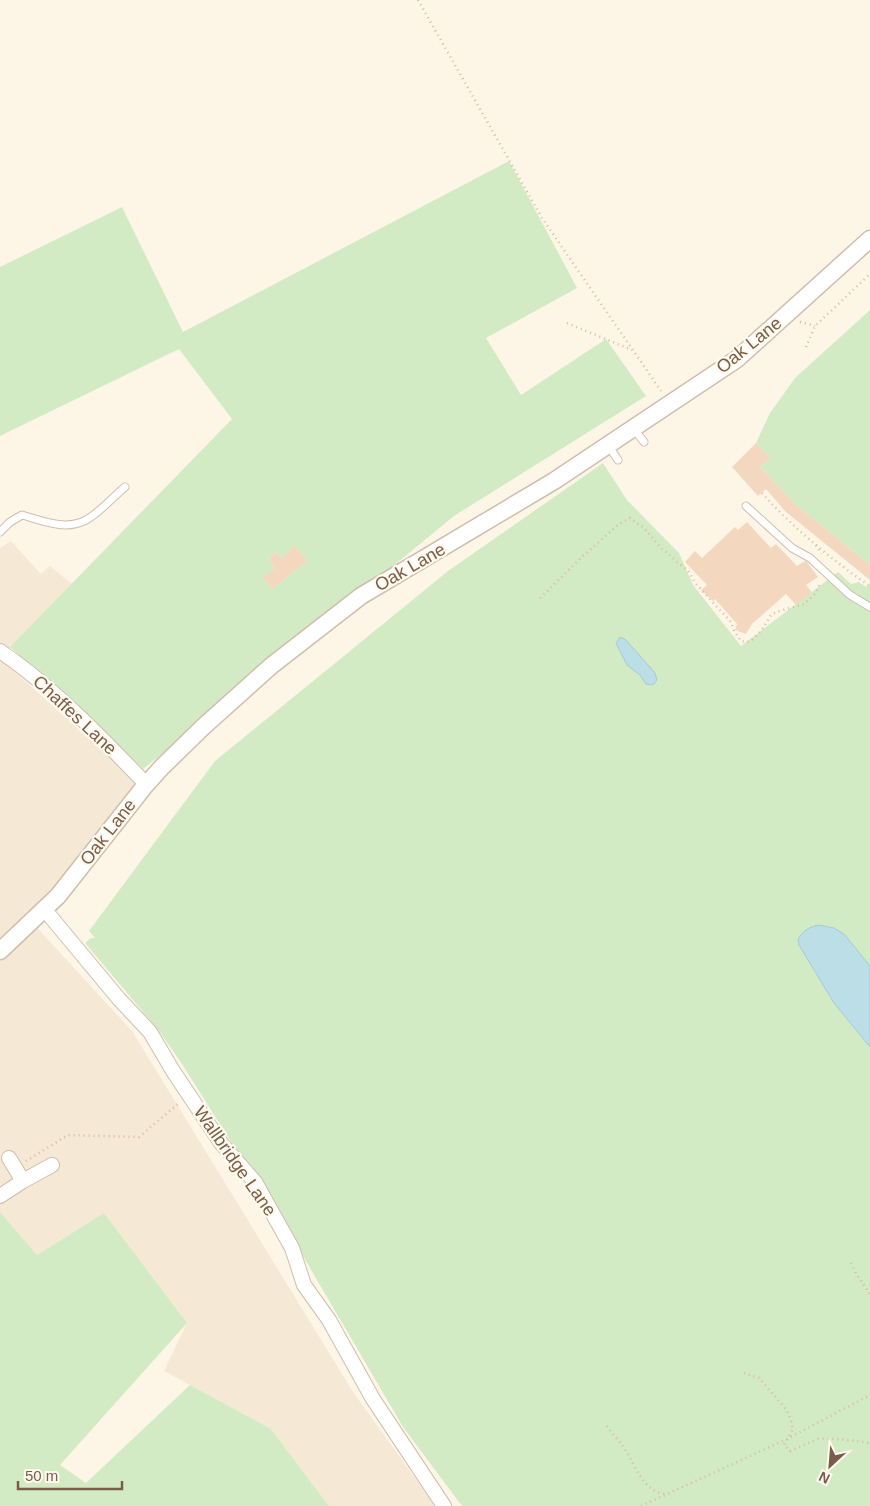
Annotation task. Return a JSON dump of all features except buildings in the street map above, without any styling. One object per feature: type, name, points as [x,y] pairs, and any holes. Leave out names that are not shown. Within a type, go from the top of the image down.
[{"type":"street","name":"Oak Lane","points":[[0,951],[45,910],[64,889],[146,784],[183,746],[271,666],[361,596],[554,481],[737,359],[870,239]]},
{"type":"street","name":"Chaffes Lane","points":[[0,651],[20,664],[96,733],[146,784]]},
{"type":"street","name":"Wallbridge Lane","points":[[45,910],[150,1032],[221,1143],[254,1182],[292,1248],[304,1285],[329,1320],[373,1399],[444,1506]]},
{"type":"street","points":[[12,1163],[23,1181]]},
{"type":"street","points":[[0,1196],[52,1165]]},
{"type":"lane","points":[[633,428],[644,442]]},
{"type":"lane","points":[[607,445],[618,460]]},
{"type":"lane","points":[[0,532],[10,522],[22,515],[50,523],[69,525],[87,520],[125,487]]},
{"type":"lane","points":[[746,506],[792,548],[810,558],[850,595],[870,607]]},
{"type":"path","points":[[418,0],[542,218],[670,403]]},
{"type":"path","points":[[806,347],[815,326],[870,274]]},
{"type":"path","points":[[567,323],[633,350]]},
{"type":"path","points":[[762,493],[792,524],[839,565],[868,585]]},
{"type":"path","points":[[540,598],[583,556],[618,525],[630,518],[644,528],[660,547],[688,571],[696,584],[732,622],[734,631],[741,641],[751,641],[771,615],[776,612],[798,607],[810,600],[820,586],[822,569]]},
{"type":"path","points":[[12,1163],[68,1135],[139,1138],[189,1094]]},
{"type":"path","points":[[851,1263],[870,1294]]},
{"type":"path","points":[[744,1372],[759,1378],[786,1409],[792,1420],[793,1429],[785,1440],[784,1445],[790,1451],[818,1439],[839,1439],[870,1443]]},
{"type":"path","points":[[641,1506],[785,1440],[870,1395]]},
{"type":"path","points":[[607,1426],[627,1451],[644,1482],[652,1490],[666,1494]]},
{"type":"shaded area","points":[[11,541],[41,574],[50,566],[72,584],[10,647],[7,665],[137,782],[29,919],[132,1031],[353,1392],[435,1506],[329,1506],[271,1429],[164,1371],[187,1323],[104,1213],[37,1255],[0,1212],[0,548]]},
{"type":"green space","points":[[509,161],[577,288],[486,338],[521,395],[606,339],[646,396],[454,516],[296,646],[204,717],[143,769],[10,647],[232,419],[179,349],[0,436],[0,267],[122,207],[183,332]],"holes":[[[295,546],[307,561],[272,589],[263,577],[275,568],[268,559],[276,552],[281,558]]]},
{"type":"green space","points":[[870,310],[870,565],[795,504],[760,467],[770,458],[756,443],[770,413],[795,378]]},
{"type":"green space","points":[[603,463],[627,500],[679,553],[693,585],[741,646],[838,572],[851,584],[859,582],[866,587],[870,583],[870,1506],[462,1506],[403,1427],[255,1174],[240,1156],[182,1064],[159,1031],[85,943],[91,938],[95,938],[89,931],[215,761],[448,571]]},
{"type":"green space","points":[[0,1212],[37,1255],[104,1213],[187,1323],[60,1465],[86,1483],[190,1385],[271,1429],[329,1506],[0,1506]]},
{"type":"water","points":[[620,637],[626,640],[655,673],[657,680],[653,685],[646,684],[640,675],[627,665],[616,643]]},
{"type":"water","points":[[819,925],[834,928],[844,934],[870,966],[870,1047],[834,1003],[799,945],[798,939],[802,933]]}]
